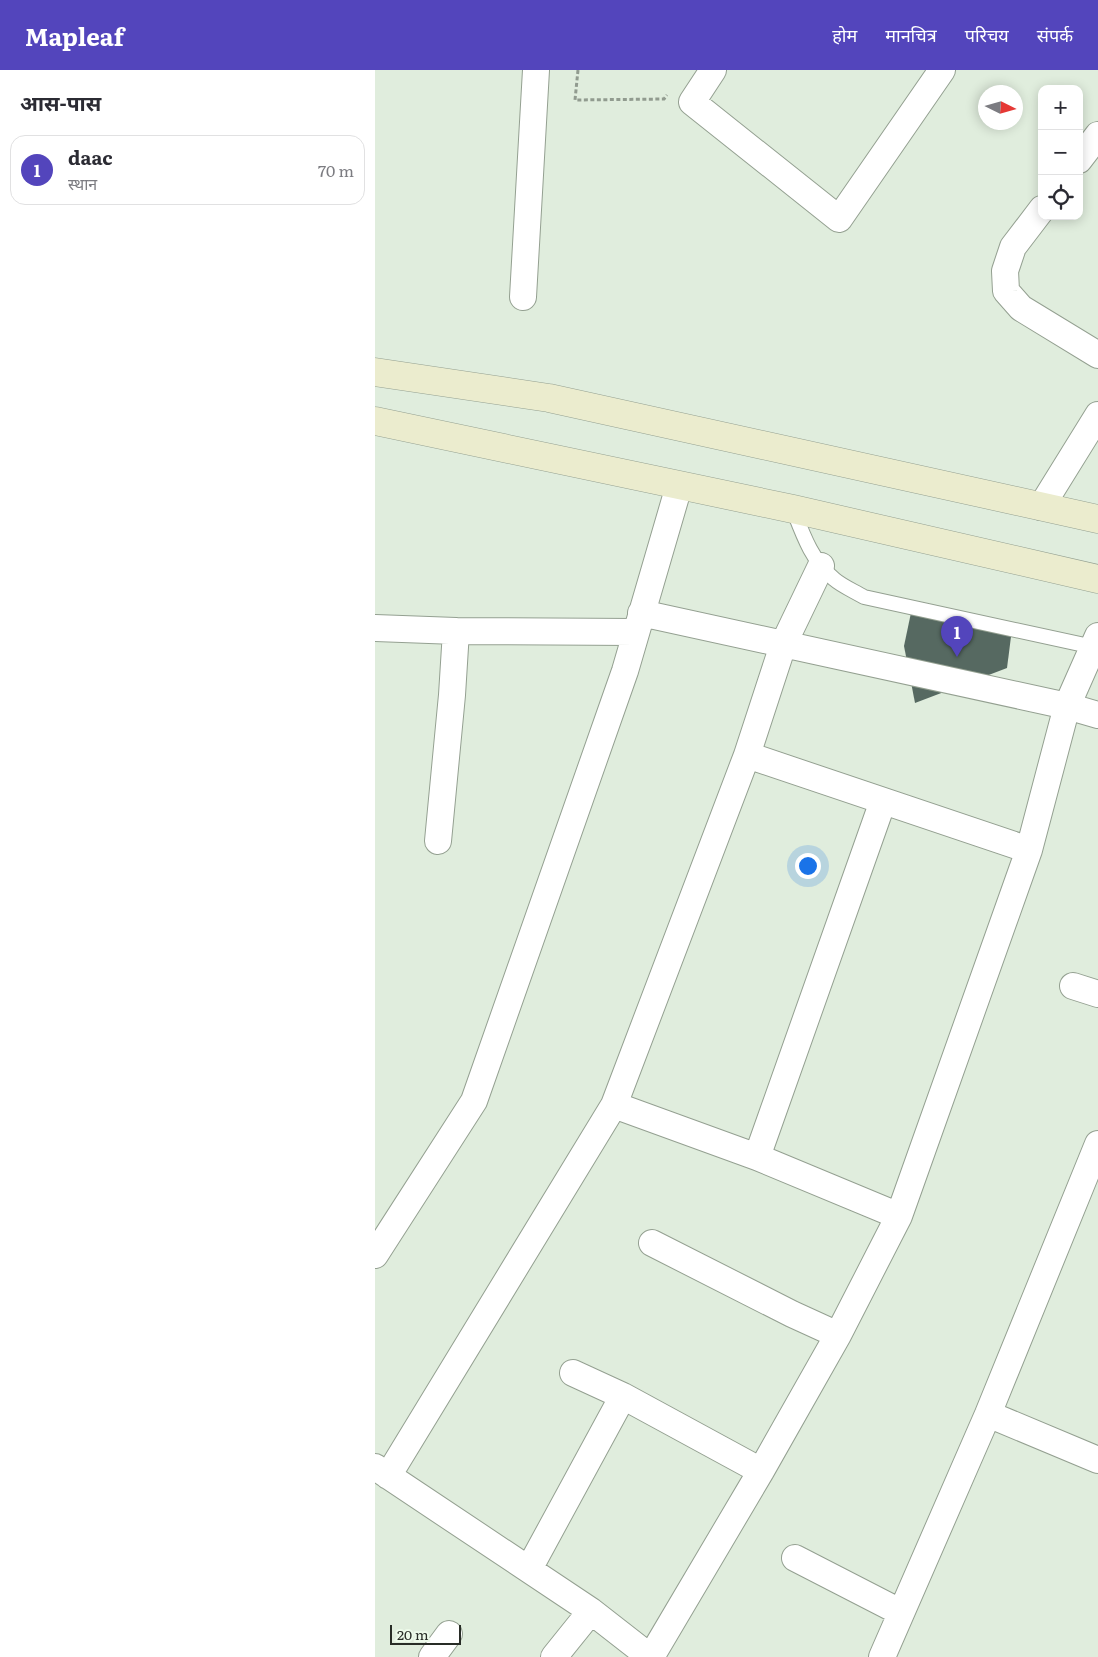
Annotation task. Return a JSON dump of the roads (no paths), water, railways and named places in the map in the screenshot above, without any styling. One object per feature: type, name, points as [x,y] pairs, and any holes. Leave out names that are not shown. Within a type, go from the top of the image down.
[{"type":"street","points":[[523,296],[537,70]]},
{"type":"street","points":[[713,70],[692,102],[839,219],[942,70]]},
{"type":"street","points":[[1083,155],[1098,135]]},
{"type":"street","points":[[1038,214],[1013,247],[1005,271],[1006,291],[1021,308],[1098,355]]},
{"type":"street","points":[[375,372],[549,398],[1098,519]]},
{"type":"street","points":[[1041,507],[1098,416]]},
{"type":"street","points":[[375,421],[793,509],[1098,579]]},
{"type":"street","points":[[375,1255],[473,1101],[625,670],[679,486]]},
{"type":"street","points":[[821,566],[783,645],[747,756],[614,1105],[382,1472],[591,1611],[651,1657],[761,1471],[838,1334],[899,1216],[1029,850],[1067,706],[1096,644]]},
{"type":"street","points":[[375,628],[456,631],[638,623],[783,645],[1067,706],[1098,715]]},
{"type":"street","points":[[439,841],[456,631]]},
{"type":"street","points":[[747,756],[1029,850]]},
{"type":"street","points":[[757,1157],[883,801]]},
{"type":"street","points":[[1073,986],[1098,994]]},
{"type":"street","points":[[614,1105],[757,1157],[899,1216]]},
{"type":"street","points":[[882,1657],[988,1414],[1098,1144]]},
{"type":"street","points":[[652,1243],[775,1305],[838,1334]]},
{"type":"street","points":[[573,1373],[623,1396],[761,1471]]},
{"type":"street","points":[[529,1569],[623,1396]]},
{"type":"street","points":[[988,1414],[1098,1460]]},
{"type":"street","points":[[795,1558],[901,1612]]},
{"type":"street","points":[[553,1657],[591,1611]]},
{"type":"street","points":[[432,1657],[449,1634]]},
{"type":"lane","points":[[793,509],[807,546],[821,566],[834,579],[864,597],[1096,644]]},
{"type":"place","name":"daac","points":[[957,657]]}]
